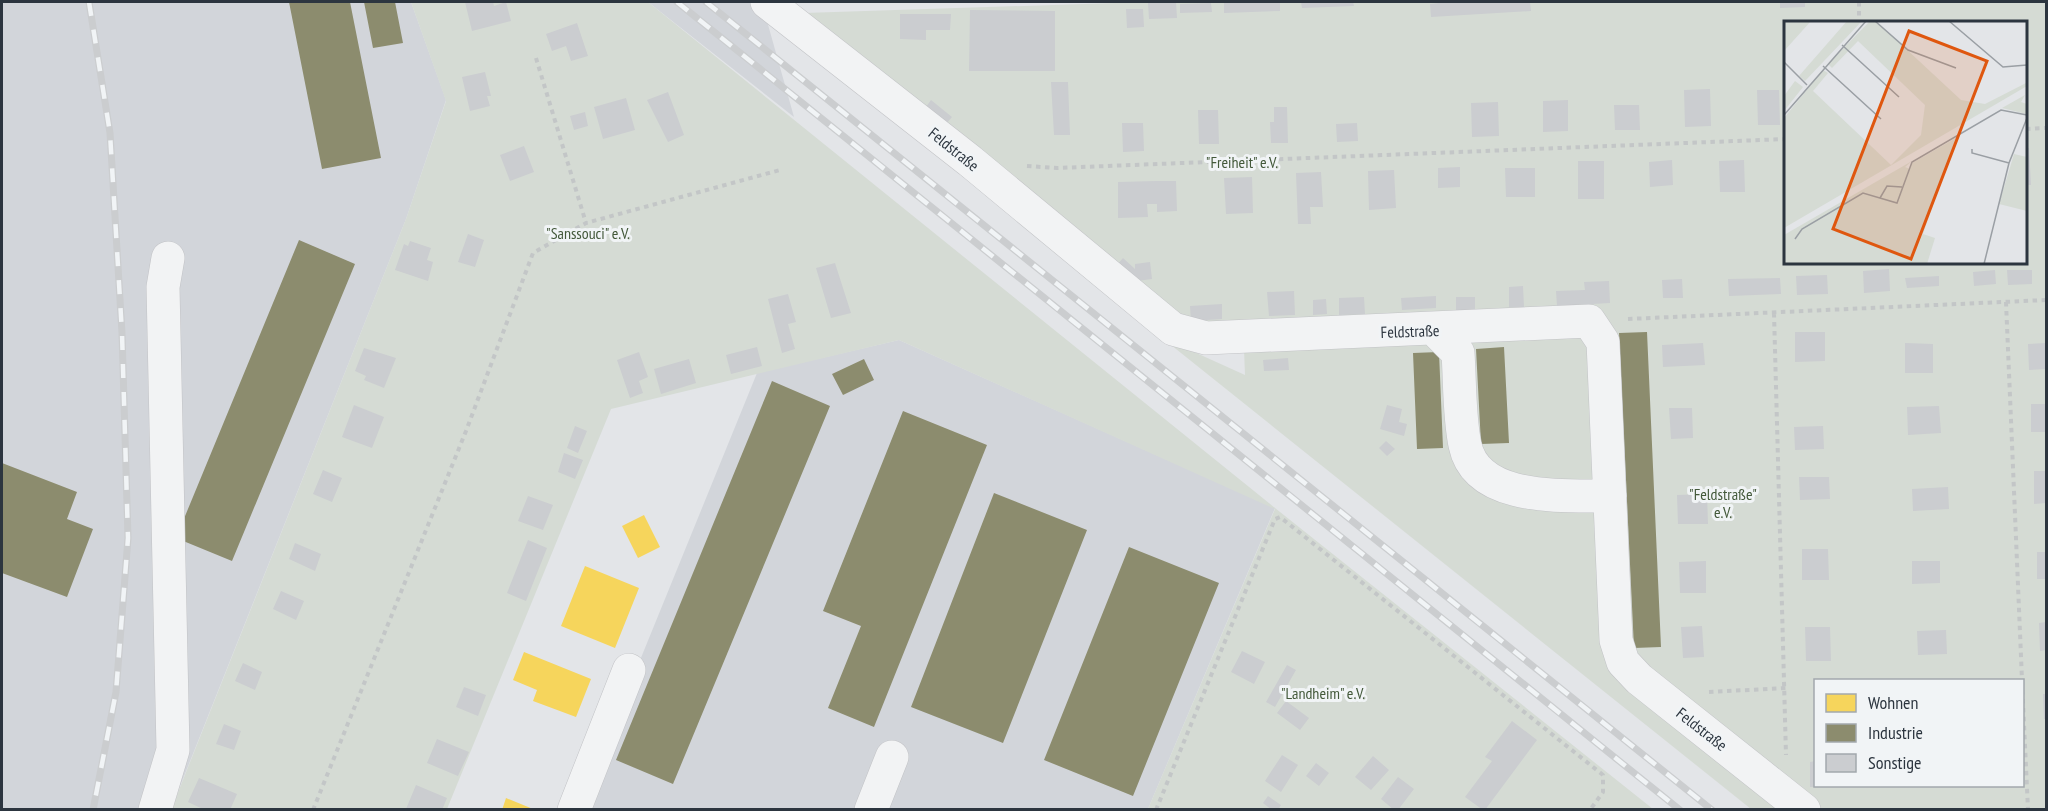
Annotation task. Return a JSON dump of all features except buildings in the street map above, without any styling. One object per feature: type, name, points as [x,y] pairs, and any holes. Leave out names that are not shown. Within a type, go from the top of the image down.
[{"type":"lane","name":"Feldstraße","points":[[767,2],[970,160],[1173,329],[1206,338],[1435,330],[1589,321],[1603,342],[1616,639],[1623,662],[1639,680],[1795,802]]},
{"type":"lane","points":[[155,810],[173,750],[163,287],[168,258]]},
{"type":"lane","points":[[1435,330],[1458,353],[1465,447],[1476,467],[1494,482],[1529,494],[1610,496]]},
{"type":"lane","points":[[574,810],[629,670]]},
{"type":"lane","points":[[871,810],[892,757]]},
{"type":"path","points":[[1859,2],[1859,21]]},
{"type":"path","points":[[536,58],[585,223]]},
{"type":"path","points":[[2027,129],[2046,128]]},
{"type":"path","points":[[1024,165],[1057,168],[1784,140]]},
{"type":"path","points":[[314,810],[466,431],[533,253],[585,223],[780,170]]},
{"type":"path","points":[[1589,321],[2046,300]]},
{"type":"path","points":[[2006,302],[2022,679]]},
{"type":"path","points":[[1774,313],[1786,688],[1795,802]]},
{"type":"path","points":[[1156,810],[1275,519],[1280,517],[1603,775],[1603,792],[1590,810]]},
{"type":"path","points":[[1659,695],[1786,688]]},
{"type":"path","points":[[2024,724],[2028,810]]},
{"type":"shaded area","points":[[2,2],[411,2],[446,100],[406,219],[171,809],[2,810]]},
{"type":"shaded area","points":[[648,2],[749,2],[765,14],[794,117]]},
{"type":"shaded area","points":[[899,340],[1275,508],[1148,809],[579,810],[757,373]]},
{"type":"green space","name":"\"Sanssouci\" e.V.","points":[[411,2],[648,2],[1275,508],[1653,809],[1148,809],[1275,509],[899,340],[611,409],[447,809],[171,810],[406,219],[446,101]]},
{"type":"green space","points":[[1145,2],[2046,2],[2046,809],[1751,809],[1161,337],[1245,375],[1243,323],[1182,325],[804,13]]},
{"type":"railway","points":[[89,2],[110,133],[122,333],[128,538],[116,692],[93,810]]},
{"type":"railway","points":[[677,2],[1680,810]]},
{"type":"railway","points":[[706,2],[1712,810]]},
{"type":"park label","name":"\"Freiheit\" e.V.","points":[[1242,162]]},
{"type":"park label","name":"\"Feldstraße\" e.V.","points":[[1723,503]]},
{"type":"park label","name":"\"Landheim\" e.V.","points":[[1323,693]]}]
